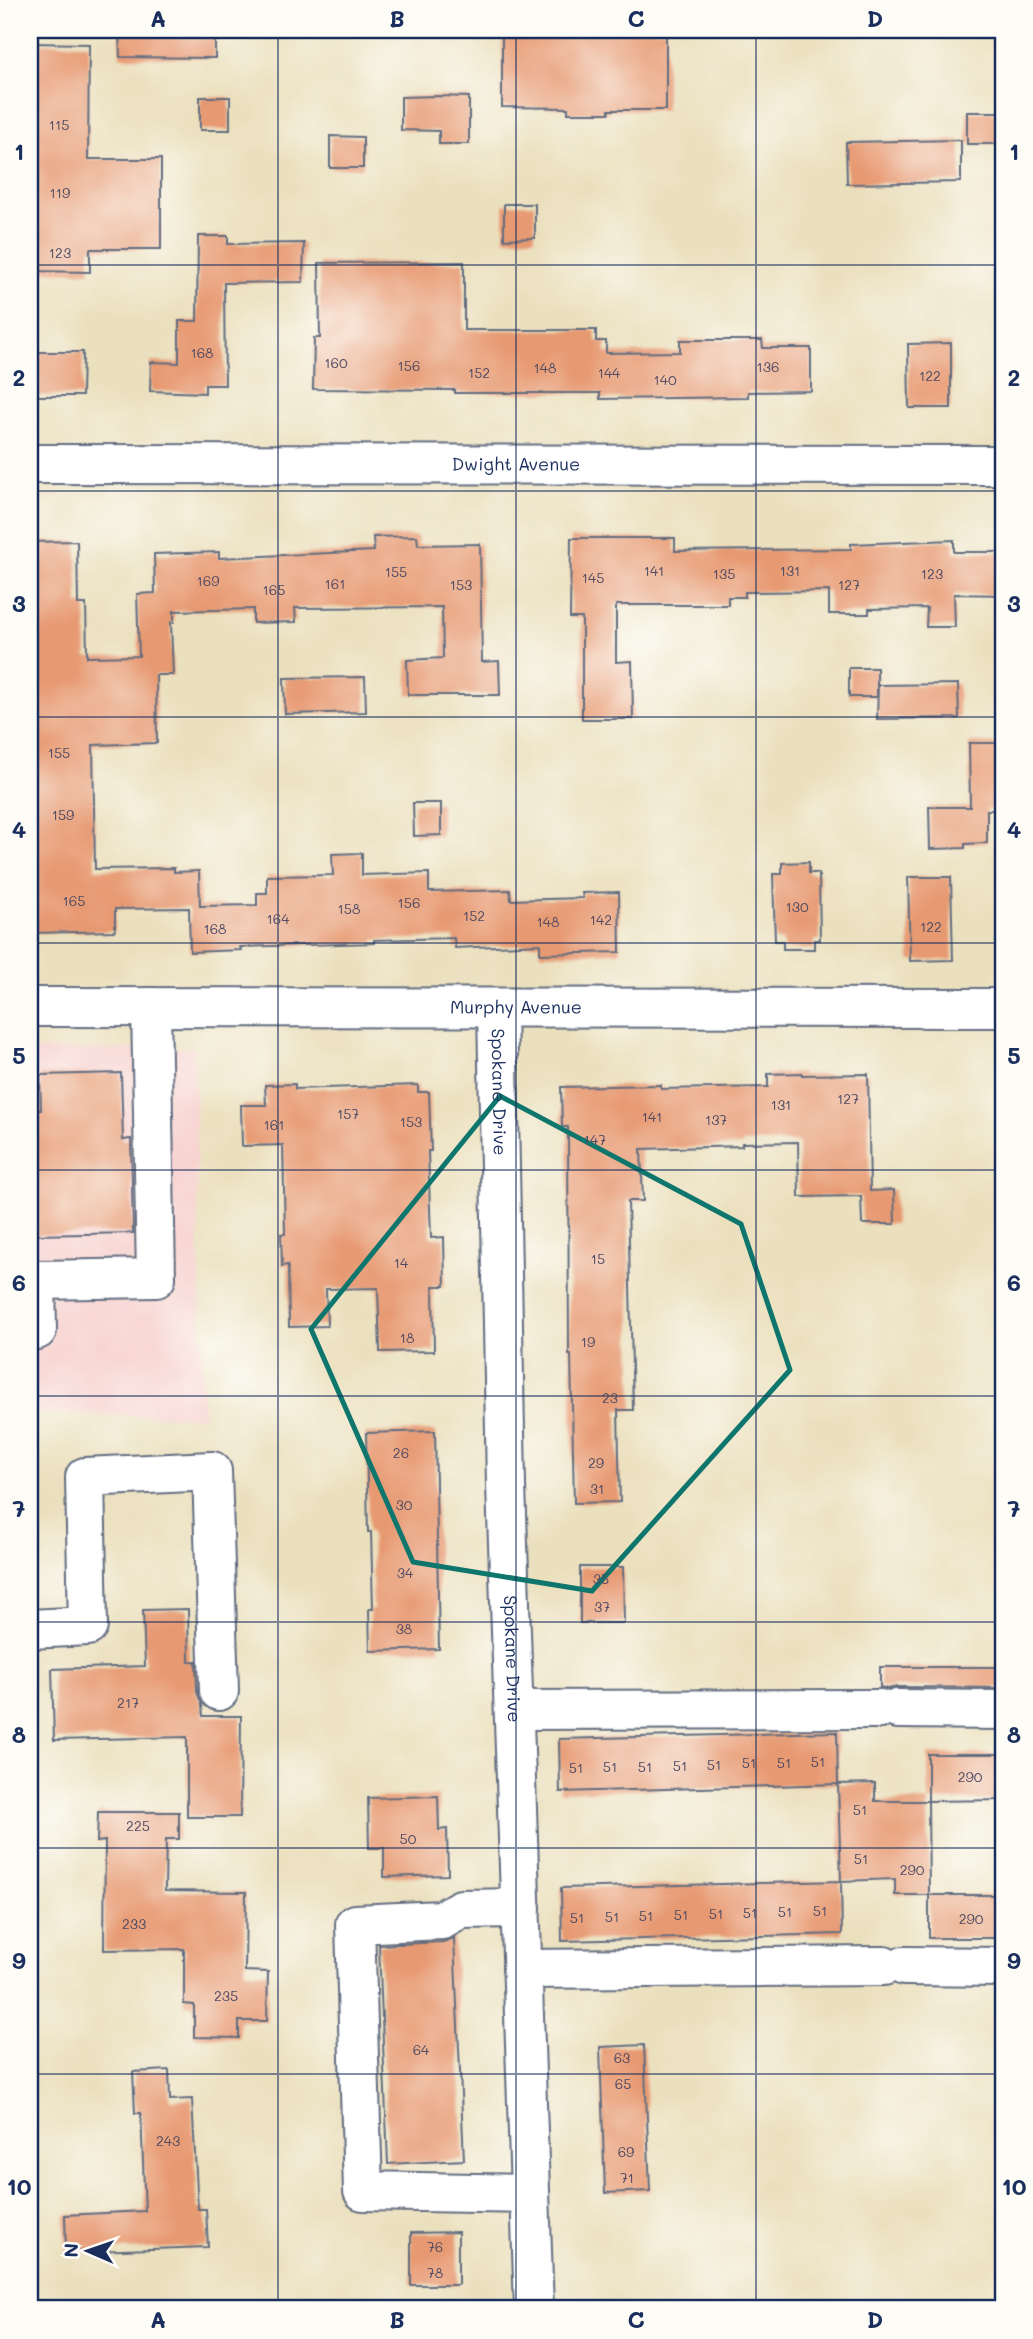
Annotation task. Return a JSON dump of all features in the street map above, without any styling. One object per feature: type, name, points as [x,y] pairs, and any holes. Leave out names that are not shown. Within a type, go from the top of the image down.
[{"type":"street","name":"Dwight Avenue","points":[[30,464],[1003,465]]},
{"type":"street","name":"Murphy Avenue","points":[[30,1007],[1003,1009]]},
{"type":"street","points":[[30,1331],[37,1330],[36,1280],[156,1278],[151,1007]]},
{"type":"street","name":"Spokane Drive","points":[[498,1008],[506,1471],[534,2309]]},
{"type":"street","points":[[30,1629],[88,1626],[85,1477],[212,1471],[219,1691]]},
{"type":"street","points":[[514,1710],[1003,1710]]},
{"type":"street","points":[[521,1908],[461,1909],[442,1920],[355,1924],[363,2191],[530,2194]]},
{"type":"street","points":[[522,1969],[1003,1967]]},
{"type":"highlighted area","points":[[500,1096],[741,1224],[790,1370],[592,1591],[413,1562],[311,1329]]},
{"type":"shaded area","points":[[194,1048],[203,1417],[30,1413],[30,1050]]},
{"type":"building","points":[[119,30],[215,30],[215,58],[120,57]]},
{"type":"building","points":[[502,30],[666,30],[666,110],[568,113],[568,108],[502,107]]},
{"type":"building","points":[[30,43],[89,44],[88,159],[161,159],[161,249],[90,249],[90,272],[30,271]]},
{"type":"building","points":[[200,97],[230,97],[230,130],[200,130]]},
{"type":"building","points":[[401,97],[469,97],[469,144],[439,144],[439,131],[401,130]]},
{"type":"building","points":[[967,112],[1002,112],[1002,144],[967,144]]},
{"type":"building","points":[[330,136],[363,137],[363,168],[330,168]]},
{"type":"building","points":[[961,140],[961,182],[847,184],[846,142]]},
{"type":"building","points":[[504,204],[535,204],[535,238],[504,239]]},
{"type":"building","points":[[198,236],[228,236],[228,244],[304,243],[303,282],[224,283],[225,385],[205,385],[205,393],[150,391],[151,362],[179,363],[179,321],[197,321]]},
{"type":"building","points":[[464,262],[464,330],[596,330],[596,341],[606,341],[606,353],[680,352],[680,340],[762,340],[763,348],[811,348],[811,391],[748,392],[748,397],[600,399],[600,393],[313,389],[314,338],[320,338],[319,263]]},
{"type":"building","points":[[951,343],[951,408],[909,408],[908,344]]},
{"type":"building","points":[[31,352],[83,352],[82,396],[30,396]]},
{"type":"building","points":[[417,536],[418,545],[480,544],[482,662],[499,661],[500,695],[408,695],[407,660],[443,658],[442,607],[295,608],[296,622],[253,623],[253,609],[174,611],[174,622],[171,622],[173,675],[156,675],[157,743],[93,745],[95,869],[174,868],[174,872],[199,871],[200,906],[257,905],[257,893],[267,893],[267,876],[333,875],[332,854],[362,853],[362,875],[429,873],[429,892],[510,890],[511,900],[583,898],[582,893],[619,892],[620,952],[540,954],[540,944],[455,948],[454,938],[240,947],[241,950],[190,952],[189,908],[115,909],[115,931],[34,933],[30,542],[77,541],[78,604],[86,604],[87,657],[139,656],[137,594],[155,593],[154,554],[219,552],[219,558],[374,551],[373,537]]},
{"type":"building","points":[[571,538],[675,538],[675,551],[851,549],[851,544],[954,540],[954,552],[1003,552],[1003,595],[954,594],[955,627],[926,627],[927,608],[869,609],[869,614],[829,614],[829,591],[745,592],[745,597],[728,597],[728,605],[616,605],[616,662],[632,661],[633,719],[582,719],[582,618],[570,618]]},
{"type":"building","points":[[849,668],[877,668],[877,697],[849,697]]},
{"type":"building","points":[[365,677],[366,712],[285,714],[284,678]]},
{"type":"building","points":[[958,684],[959,718],[877,719],[878,685]]},
{"type":"building","points":[[969,743],[998,743],[998,767],[1003,767],[1003,810],[987,810],[987,843],[965,844],[965,848],[930,849],[929,807],[970,807]]},
{"type":"building","points":[[413,803],[441,803],[441,835],[414,836]]},
{"type":"building","points":[[809,862],[809,873],[819,873],[820,940],[814,940],[814,949],[783,949],[783,941],[775,941],[773,874],[782,874],[782,863]]},
{"type":"building","points":[[908,877],[951,877],[953,960],[910,961]]},
{"type":"building","points":[[121,1073],[123,1140],[131,1139],[133,1233],[35,1235],[32,1142],[35,1142],[35,1110],[41,1110],[40,1075]]},
{"type":"building","points":[[768,1074],[868,1074],[870,1191],[894,1190],[895,1224],[862,1224],[861,1196],[799,1197],[798,1142],[641,1149],[643,1201],[628,1201],[633,1410],[618,1410],[620,1502],[574,1503],[569,1355],[568,1127],[562,1127],[561,1087],[768,1087]]},
{"type":"building","points":[[295,1084],[295,1089],[418,1085],[418,1092],[429,1092],[431,1238],[444,1237],[445,1286],[433,1286],[434,1351],[380,1352],[378,1288],[326,1289],[327,1326],[289,1327],[288,1265],[282,1266],[281,1234],[285,1234],[283,1145],[242,1146],[241,1105],[266,1105],[265,1085]]},
{"type":"building","points":[[435,1431],[439,1649],[370,1651],[369,1609],[373,1609],[366,1433]]},
{"type":"building","points":[[580,1567],[623,1567],[624,1623],[580,1623]]},
{"type":"building","points":[[188,1609],[189,1662],[196,1661],[197,1692],[203,1716],[241,1716],[240,1817],[187,1817],[187,1737],[54,1740],[52,1669],[145,1666],[143,1610]]},
{"type":"building","points":[[880,1667],[1003,1667],[1003,1688],[888,1689],[880,1687]]},
{"type":"building","points":[[837,1732],[838,1784],[560,1792],[559,1739]]},
{"type":"building","points":[[928,1754],[1003,1754],[1003,1800],[928,1801]]},
{"type":"building","points":[[875,1783],[875,1801],[928,1801],[929,1895],[895,1895],[895,1879],[841,1881],[838,1784]]},
{"type":"building","points":[[438,1796],[439,1830],[447,1829],[448,1875],[384,1877],[384,1848],[369,1848],[368,1798]]},
{"type":"building","points":[[98,1812],[179,1812],[179,1839],[166,1839],[165,1891],[246,1892],[245,1971],[268,1972],[267,2021],[239,2021],[239,2038],[194,2037],[194,2005],[184,2004],[184,1949],[104,1950],[105,1841],[97,1842]]},
{"type":"building","points":[[841,1881],[842,1934],[562,1941],[561,1888]]},
{"type":"building","points":[[929,1895],[1003,1895],[1003,1938],[929,1938]]},
{"type":"building","points":[[454,1938],[464,2160],[388,2164],[379,1945],[443,1942]]},
{"type":"building","points":[[644,2045],[650,2191],[605,2193],[600,2047]]},
{"type":"building","points":[[169,2070],[170,2100],[192,2099],[198,2209],[206,2209],[208,2247],[66,2252],[65,2215],[145,2211],[141,2113],[135,2113],[133,2072]]},
{"type":"building","points":[[458,2232],[458,2285],[411,2285],[411,2233]]}]
